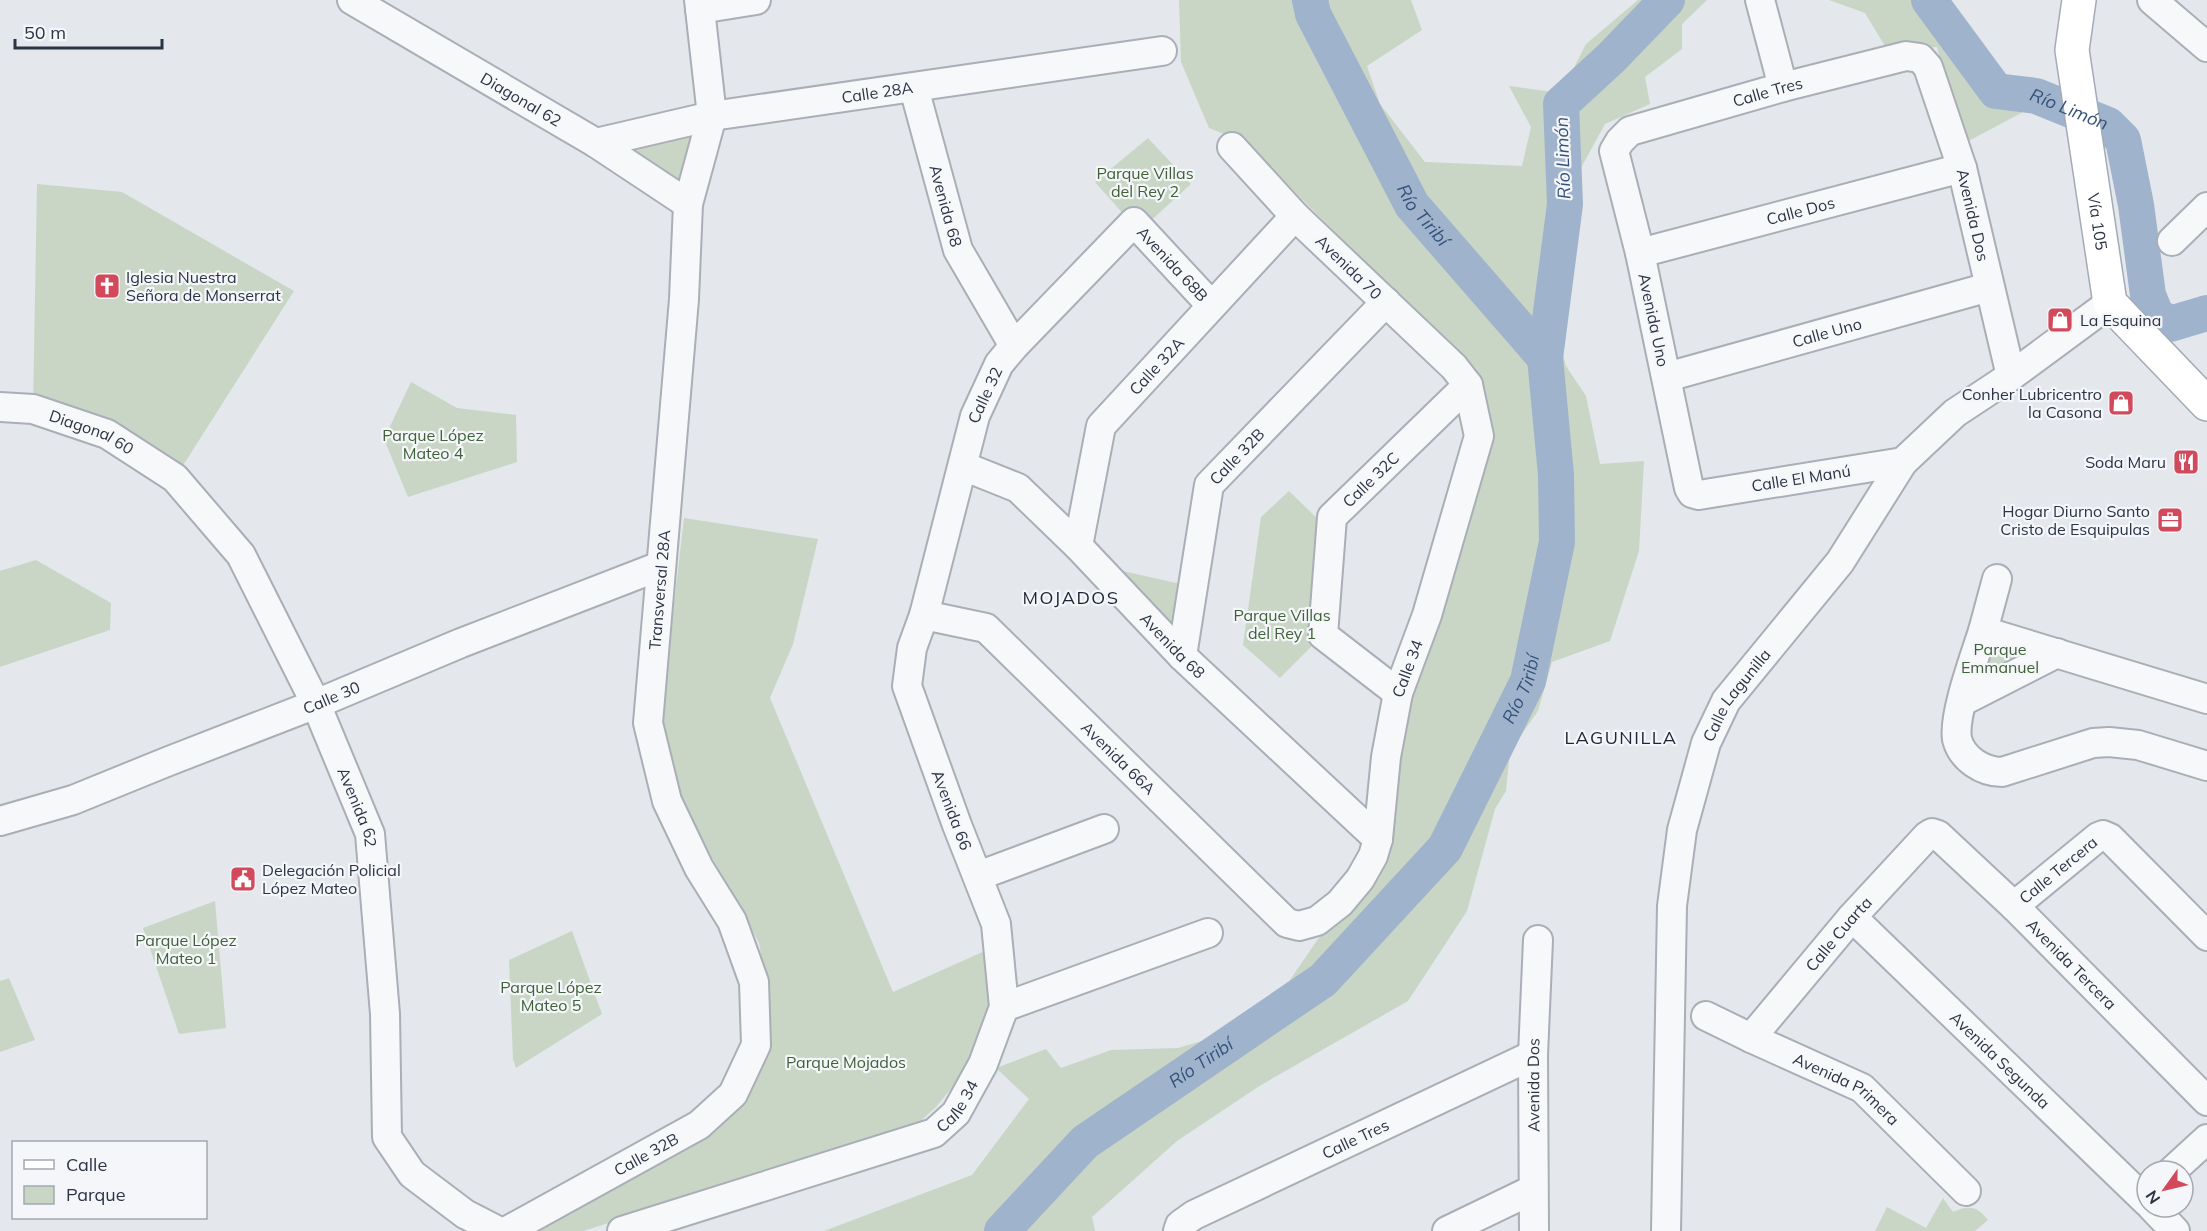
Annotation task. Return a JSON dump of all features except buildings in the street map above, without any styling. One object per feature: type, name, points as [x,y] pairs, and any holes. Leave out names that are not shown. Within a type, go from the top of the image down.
[{"type":"main road","name":"Vía 105","points":[[2079,0],[2072,50],[2110,303]]},
{"type":"main road","points":[[2110,303],[2207,404]]},
{"type":"street","name":"Diagonal 62","points":[[352,0],[596,143],[688,204]]},
{"type":"street","points":[[712,116],[700,4],[756,0]]},
{"type":"street","points":[[1760,0],[1784,87]]},
{"type":"street","points":[[2152,0],[2207,47]]},
{"type":"street","name":"Calle 28A","points":[[596,143],[712,116],[1162,51]]},
{"type":"street","name":"Calle Tres","points":[[1620,141],[1630,131],[1784,87],[1906,56],[1920,58]]},
{"type":"street","name":"Avenida Dos","points":[[1920,58],[1928,67],[1962,168],[2011,376]]},
{"type":"street","name":"Avenida 68","points":[[914,88],[958,250],[1014,346]]},
{"type":"street","name":"Transversal 28A","points":[[712,116],[688,204],[684,299],[648,723],[667,801],[699,868],[732,921],[754,982],[756,1045]]},
{"type":"street","name":"Avenida Uno","points":[[1620,141],[1614,151],[1640,253],[1689,488],[1692,493],[1699,495]]},
{"type":"street","name":"Avenida 70","points":[[1232,147],[1295,216],[1454,367],[1468,385]]},
{"type":"street","name":"Calle Dos","points":[[1640,253],[1962,168]]},
{"type":"street","points":[[2172,241],[2207,207]]},
{"type":"street","name":"Calle 32A","points":[[1078,546],[1101,426],[1295,216]]},
{"type":"street","name":"Calle 32","points":[[924,615],[975,416],[999,364],[1134,222]]},
{"type":"street","name":"Avenida 68B","points":[[1134,222],[1211,305]]},
{"type":"street","name":"Calle Uno","points":[[1667,377],[1989,287]]},
{"type":"street","name":"Calle 32B","points":[[1182,656],[1209,485],[1386,302]]},
{"type":"street","name":"Calle Lagunilla","points":[[1666,1231],[1672,906],[1682,830],[1706,743],[1726,701],[1840,562],[1903,462],[1955,413],[2011,376],[2110,303]]},
{"type":"street","name":"Calle 32C","points":[[1398,693],[1323,635],[1332,517],[1468,385]]},
{"type":"street","name":"Calle 34","points":[[1299,926],[1317,921],[1340,903],[1360,879],[1373,856],[1378,839],[1386,757],[1398,693],[1427,615],[1479,436],[1468,385]]},
{"type":"street","name":"Diagonal 60","points":[[0,407],[33,409],[107,434],[175,478]]},
{"type":"street","name":"Calle El Manú","points":[[1699,495],[1903,462]]},
{"type":"street","name":"Avenida 68","points":[[963,466],[1018,488],[1078,546],[1182,656],[1378,839]]},
{"type":"street","name":"Avenida 62","points":[[175,478],[241,555],[316,704],[370,834],[385,1014],[387,1137],[412,1174],[465,1214],[498,1231]]},
{"type":"street","name":"Calle 30","points":[[0,821],[73,800],[316,704],[461,643],[660,566]]},
{"type":"street","points":[[1997,579],[1957,723],[1958,739],[1964,752],[1975,764],[1989,772],[2002,772],[2093,743],[2109,742],[2138,745],[2207,765]]},
{"type":"street","name":"Avenida 66","points":[[924,615],[912,648],[908,686],[996,924],[1004,1007]]},
{"type":"street","name":"Avenida 66A","points":[[924,615],[986,628],[1287,923],[1299,926]]},
{"type":"street","points":[[1983,631],[2207,699]]},
{"type":"street","points":[[1963,701],[2058,653]]},
{"type":"street","points":[[978,876],[1104,829]]},
{"type":"street","name":"Avenida Tercera","points":[[1932,833],[1938,835],[2014,906],[2207,1101]]},
{"type":"street","name":"Calle Cuarta","points":[[1751,1038],[1852,917],[1932,833]]},
{"type":"street","name":"Calle Tercera","points":[[2014,906],[2097,837],[2103,835],[2110,838],[2201,920]]},
{"type":"street","name":"Avenida Segunda","points":[[1852,917],[2135,1188]]},
{"type":"street","points":[[1004,1007],[1208,933]]},
{"type":"street","name":"Avenida Dos","points":[[1534,1231],[1533,1055],[1538,940]]},
{"type":"street","name":"Calle 34","points":[[622,1231],[934,1133],[956,1113],[983,1064],[1004,1007]]},
{"type":"street","name":"Avenida Primera","points":[[1706,1016],[1862,1088],[1966,1191]]},
{"type":"street","name":"Calle 32B","points":[[507,1231],[699,1125],[733,1094],[756,1045]]},
{"type":"street","name":"Calle Tres","points":[[1179,1228],[1194,1215],[1533,1055]]},
{"type":"street","points":[[2185,1159],[2207,1139]]},
{"type":"street","points":[[1447,1231],[1532,1190]]},
{"type":"street","name":"Avenida Segunda","points":[[2164,1219],[2175,1231]]},
{"type":"green space","points":[[1179,0],[1411,0],[1422,30],[1367,66],[1380,104],[1425,162],[1522,166],[1531,127],[1509,86],[1561,93],[1586,44],[1638,0],[1707,0],[1682,24],[1682,49],[1645,77],[1650,104],[1605,124],[1576,177],[1556,328],[1566,366],[1586,396],[1600,464],[1644,461],[1639,551],[1610,641],[1552,662],[1538,711],[1510,751],[1506,791],[1495,809],[1467,911],[1408,1001],[1261,1085],[1177,1141],[1092,1217],[1095,1231],[824,1231],[972,1175],[1029,1099],[996,1068],[1046,1049],[1061,1068],[1111,1050],[1178,1048],[1222,1035],[1279,996],[1318,939],[1354,902],[1402,708],[1445,597],[1493,432],[1475,373],[1246,143],[1209,128],[1181,62]]},
{"type":"green space","points":[[1829,0],[1917,0],[1952,15],[1972,51],[1980,94],[2023,112],[1963,144],[1937,47],[1888,51],[1865,13]]},
{"type":"green space","points":[[698,130],[683,184],[618,146]]},
{"type":"green space","name":"Parque Villas del Rey 2","points":[[1148,138],[1191,184],[1146,225],[1127,218],[1095,182]]},
{"type":"green space","points":[[37,184],[122,192],[294,291],[175,478],[33,409]]},
{"type":"green space","name":"Parque López Mateo 4","points":[[411,382],[457,408],[516,415],[517,462],[408,497],[384,439]]},
{"type":"green space","name":"Parque Villas del Rey 1","points":[[1289,491],[1326,527],[1319,639],[1280,678],[1243,645],[1261,517]]},
{"type":"green space","name":"Parque Mojados","points":[[684,518],[818,539],[793,644],[770,698],[893,992],[987,950],[991,1007],[968,1068],[936,1107],[913,1128],[583,1231],[532,1231],[686,1148],[736,1111],[762,1059],[771,1015],[759,943],[680,800],[660,724]]},
{"type":"green space","points":[[36,560],[111,603],[110,630],[0,667],[0,571]]},
{"type":"green space","points":[[1114,569],[1185,585],[1177,620],[1169,622]]},
{"type":"green space","name":"Parque Emmanuel","points":[[1989,637],[2047,655],[1973,690]]},
{"type":"green space","name":"Parque López Mateo 1","points":[[215,901],[226,1028],[179,1034],[143,928]]},
{"type":"green space","name":"Parque López Mateo 5","points":[[572,931],[602,1014],[516,1068],[513,1059],[509,960]]},
{"type":"green space","points":[[9,978],[35,1040],[0,1052],[0,981]]},
{"type":"green space","points":[[1943,1198],[1953,1212],[1972,1208],[1988,1220],[1975,1231],[1875,1231],[1887,1207],[1926,1228]]},
{"type":"waterway","name":"Río Tiribí","points":[[1310,0],[1313,14],[1412,205],[1545,358]]},
{"type":"waterway","name":"Río Tiribí","points":[[1002,1231],[1085,1142],[1323,980],[1445,848],[1528,681],[1557,542],[1556,475],[1545,358],[1565,204],[1561,104],[1611,58],[1667,0]]},
{"type":"waterway","name":"Río Limón","points":[[1929,0],[1996,91],[2036,96],[2108,125],[2123,140],[2136,205],[2148,295],[2156,315],[2170,324],[2207,313]]},
{"type":"place","name":"Iglesia Nuestra Señora de Monserrat","points":[[107,286]]},
{"type":"place","name":"La Esquina","points":[[2060,320]]},
{"type":"place","name":"Conher Lubricentro la Casona","points":[[2121,403]]},
{"type":"place","name":"Soda Maru","points":[[2186,462]]},
{"type":"place","name":"Hogar Diurno Santo Cristo de Esquipulas","points":[[2170,520]]},
{"type":"place","name":"Delegación Policial López Mateo","points":[[243,879]]},
{"type":"district","name":"MOJADOS","points":[[1071,598]]},
{"type":"district","name":"LAGUNILLA","points":[[1621,738]]}]
